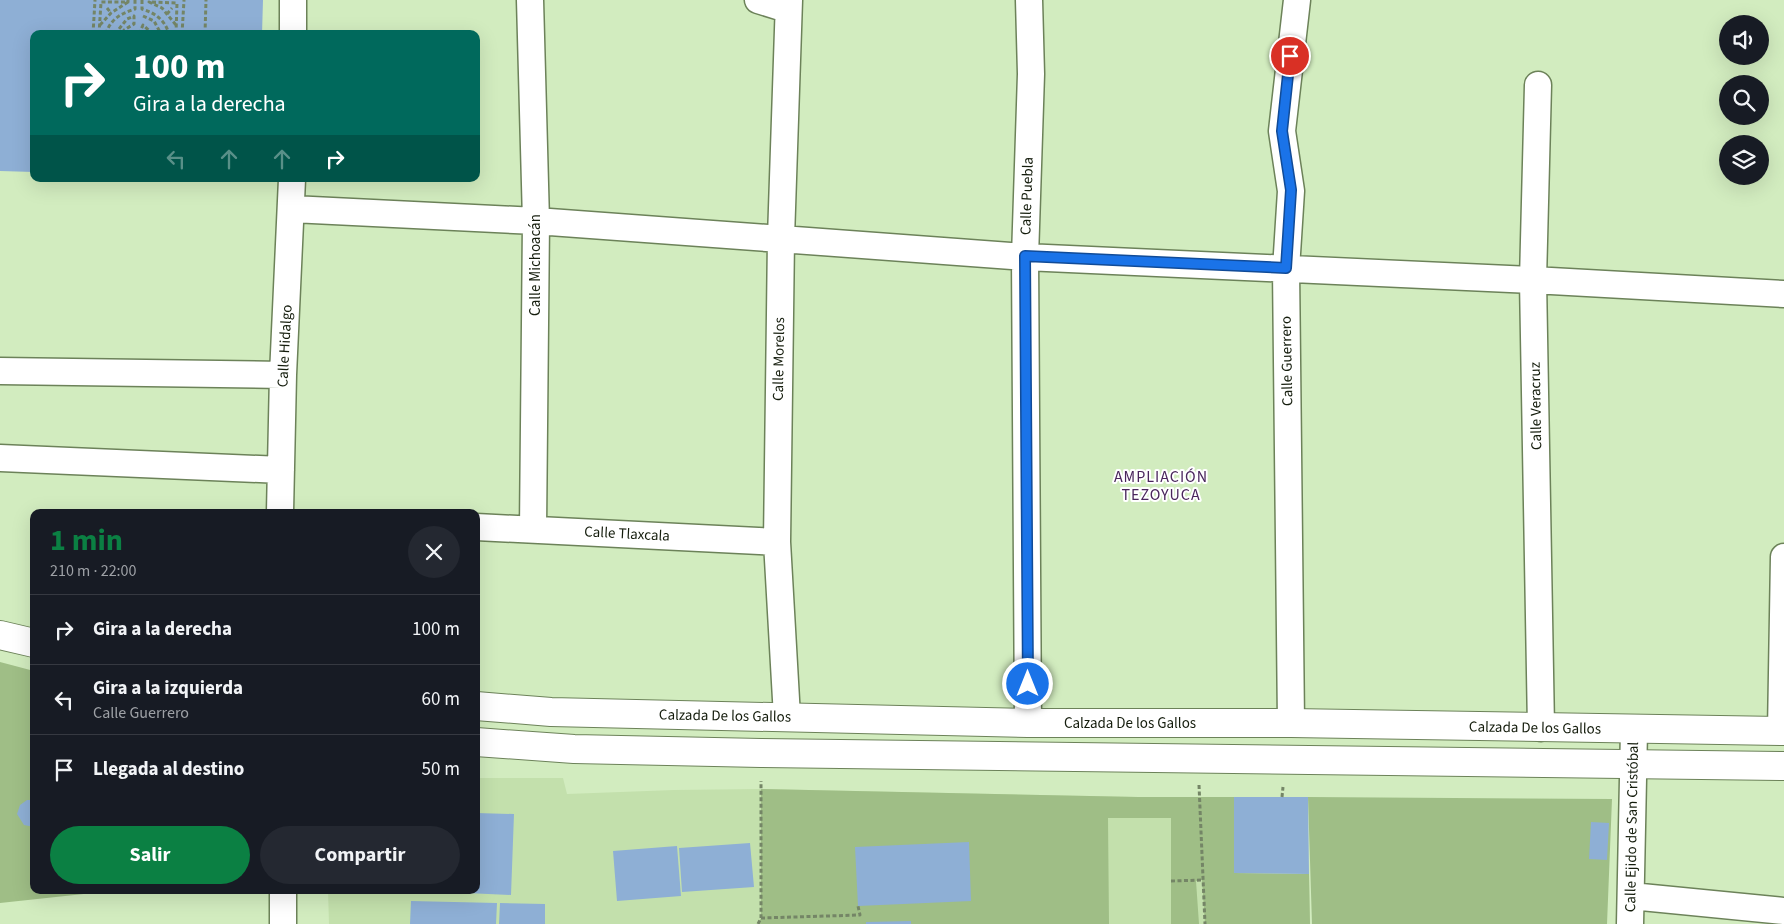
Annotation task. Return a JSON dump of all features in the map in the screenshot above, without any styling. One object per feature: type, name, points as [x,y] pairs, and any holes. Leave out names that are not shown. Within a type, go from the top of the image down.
[{"type":"main road","points":[[0,635],[30,642]]},
{"type":"main road","name":"Calzada De los Gallos","points":[[480,706],[551,712],[787,718],[1028,722],[1291,723],[1783,731]]},
{"type":"main road","points":[[480,742],[574,749],[761,753],[1784,766]]},
{"type":"street","points":[[292,30],[293,0]]},
{"type":"street","name":"Calle Michoacán","points":[[530,0],[536,221],[533,529]]},
{"type":"street","points":[[758,0],[788,5]]},
{"type":"street","name":"Calle Puebla","points":[[1028,722],[1025,256],[1031,74],[1029,0]]},
{"type":"street","name":"Calle Guerrero","points":[[1291,723],[1286,268],[1291,190],[1282,131],[1297,0]]},
{"type":"street","name":"Calle Morelos","points":[[787,718],[777,542],[781,238],[788,5]]},
{"type":"street","name":"Calle Veracruz","points":[[1538,85],[1533,280],[1542,728]]},
{"type":"street","name":"Calle Hidalgo","points":[[280,509],[283,375],[292,182]]},
{"type":"street","points":[[292,209],[536,221],[1025,256],[1784,294]]},
{"type":"street","points":[[0,370],[283,375]]},
{"type":"street","points":[[0,458],[281,470]]},
{"type":"street","name":"Calle Tlaxcala","points":[[480,528],[533,529],[777,542]]},
{"type":"street","points":[[1783,731],[1784,557]]},
{"type":"street","name":"Calle Ejido de San Cristóbal","points":[[1630,924],[1634,730]]},
{"type":"street","points":[[283,894],[284,924]]},
{"type":"street","points":[[1631,896],[1784,912]]},
{"type":"path","points":[[93,30],[95,0]]},
{"type":"path","points":[[107,30],[113,20],[122,13],[135,9],[136,0]]},
{"type":"path","points":[[142,0],[142,8],[153,12],[160,18],[167,26],[168,30]]},
{"type":"path","points":[[182,30],[184,0]]},
{"type":"path","points":[[205,30],[206,0]]},
{"type":"path","points":[[100,25],[111,13],[128,1]]},
{"type":"path","points":[[99,30],[101,2],[128,1]]},
{"type":"path","points":[[176,25],[162,8],[149,2],[165,1],[177,3],[176,30]]},
{"type":"path","points":[[106,8],[111,13]]},
{"type":"path","points":[[167,14],[172,8]]},
{"type":"path","points":[[117,30],[126,19],[134,16],[134,24],[124,30]]},
{"type":"path","points":[[143,16],[154,21],[159,30]]},
{"type":"path","points":[[141,30],[143,25],[149,30]]},
{"type":"path","points":[[758,924],[758,920],[761,918],[761,753]]},
{"type":"path","points":[[1198,759],[1205,924]]},
{"type":"path","points":[[1171,881],[1203,880]]},
{"type":"path","points":[[761,918],[860,915],[858,906]]},
{"type":"shaded area","points":[[0,662],[30,670],[30,894],[84,894],[0,903]]},
{"type":"shaded area","points":[[480,778],[563,778],[567,794],[761,789],[1138,797],[1234,797],[1234,873],[1309,874],[1310,924],[329,924],[328,894],[480,894]]},
{"type":"shaded area","points":[[761,789],[1138,797],[1234,797],[1234,873],[1309,874],[1310,924],[1205,924],[1202,880],[1196,881],[1199,924],[1171,924],[1171,818],[1108,818],[1109,924],[758,924],[761,918]]},
{"type":"shaded area","points":[[1308,797],[1612,799],[1607,924],[1312,924]]},
{"type":"building","points":[[0,0],[263,0],[262,30],[30,30],[30,172],[0,171]]},
{"type":"building","points":[[1234,797],[1308,797],[1309,874],[1234,873]]},
{"type":"building","points":[[30,800],[30,826],[24,825],[17,814],[20,805]]},
{"type":"building","points":[[480,813],[514,814],[511,895],[480,894]]},
{"type":"building","points":[[1591,822],[1609,823],[1607,860],[1589,859]]},
{"type":"building","points":[[969,842],[971,901],[858,906],[855,847]]},
{"type":"building","points":[[750,843],[754,887],[682,892],[679,848]]},
{"type":"building","points":[[677,846],[681,896],[617,901],[613,851]]},
{"type":"building","points":[[411,901],[497,903],[496,924],[410,924]]},
{"type":"building","points":[[500,903],[545,904],[545,924],[499,924]]},
{"type":"building","points":[[911,921],[911,924],[866,924],[866,922]]},
{"type":"district","name":"AMPLIACIÓN TEZOYUCA","points":[[1161,486]]},
{"type":"route","points":[[1028,684],[1025,256],[1286,268],[1291,190],[1282,131],[1290,56]]}]
